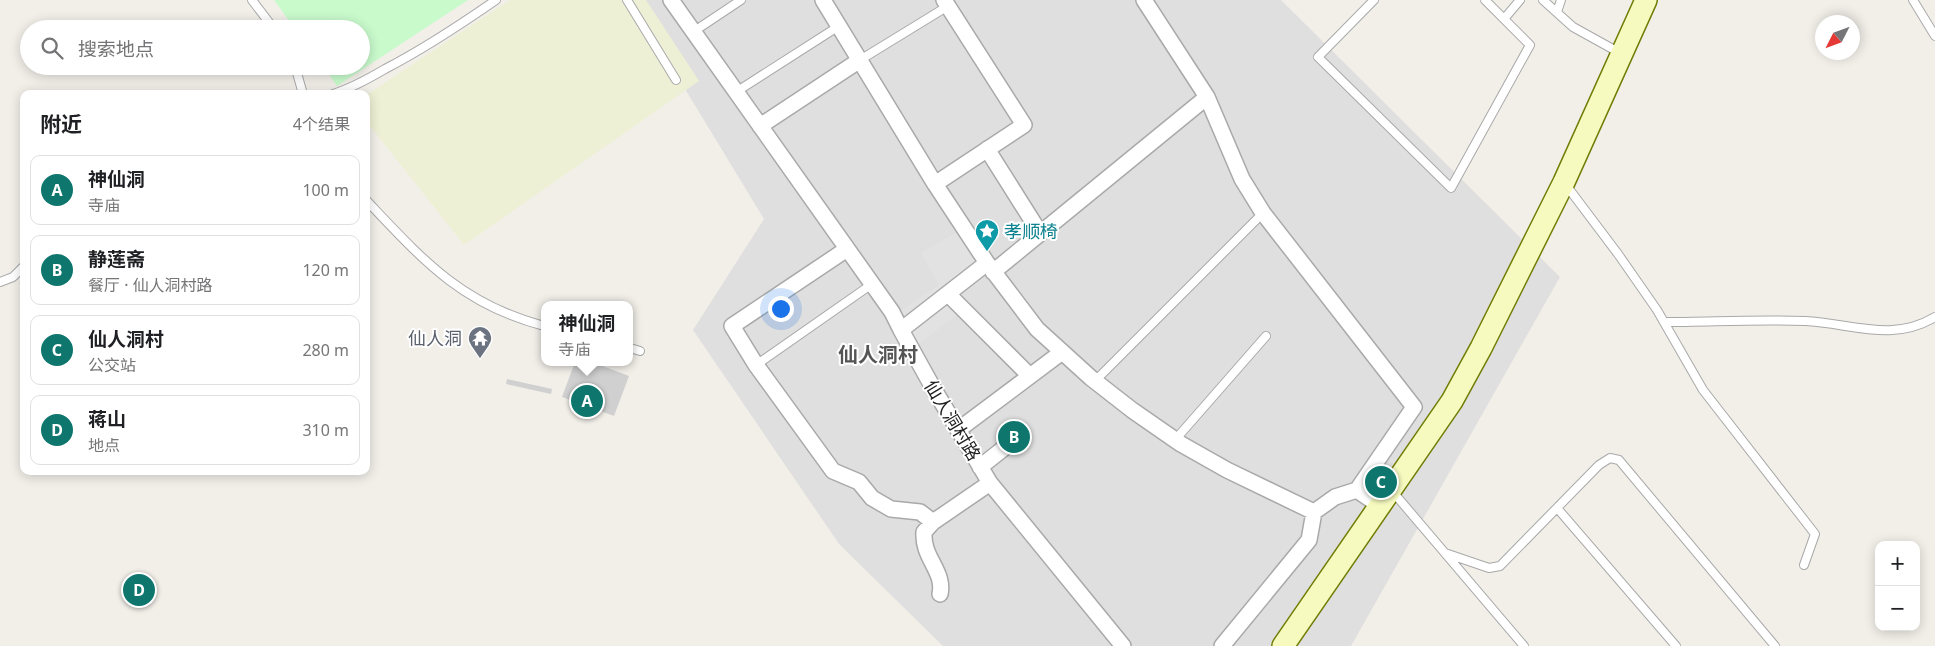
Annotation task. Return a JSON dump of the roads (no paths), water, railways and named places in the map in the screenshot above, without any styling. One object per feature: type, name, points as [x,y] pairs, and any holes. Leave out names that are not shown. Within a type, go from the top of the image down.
[{"type":"street","name":"仙人洞村路","points":[[671,0],[892,312],[990,483],[1122,646]]},
{"type":"street","points":[[823,0],[935,184],[990,267],[1037,329],[1095,381],[1175,440],[1227,470],[1314,512]]},
{"type":"street","points":[[1144,0],[1207,97],[1242,179],[1263,214],[1414,407],[1357,490]]},
{"type":"street","points":[[1283,646],[1452,400],[1481,348],[1564,182],[1646,0]]},
{"type":"street","points":[[935,184],[1024,124],[950,2]]},
{"type":"street","points":[[760,126],[860,60]]},
{"type":"street","points":[[901,330],[948,294],[1040,233],[1207,97]]},
{"type":"street","points":[[987,149],[1040,233]]},
{"type":"street","points":[[847,249],[732,326],[756,365],[833,471],[859,482],[872,498],[891,509],[920,512],[933,522]]},
{"type":"street","points":[[948,294],[1030,376]]},
{"type":"street","points":[[958,430],[1062,352]]},
{"type":"street","points":[[980,467],[1013,441]]},
{"type":"street","points":[[940,594],[942,585],[936,570],[928,558],[923,542],[924,532],[933,522],[990,483]]},
{"type":"street","points":[[1222,646],[1309,540],[1314,512],[1335,497],[1357,490],[1385,498]]},
{"type":"lane","points":[[252,0],[267,20]]},
{"type":"lane","points":[[345,90],[407,58],[496,0]]},
{"type":"lane","points":[[626,0],[676,80]]},
{"type":"lane","points":[[693,32],[741,0]]},
{"type":"lane","points":[[1374,0],[1318,57],[1451,188],[1530,45],[1484,0]]},
{"type":"lane","points":[[1504,19],[1520,0]]},
{"type":"lane","points":[[1543,0],[1574,27],[1622,54]]},
{"type":"lane","points":[[1557,12],[1561,0]]},
{"type":"lane","points":[[1912,0],[1935,36]]},
{"type":"lane","points":[[860,60],[950,2]]},
{"type":"lane","points":[[736,92],[839,26]]},
{"type":"lane","points":[[298,75],[302,90]]},
{"type":"lane","points":[[1564,182],[1618,254],[1664,322],[1703,390],[1815,534],[1804,566]]},
{"type":"lane","points":[[370,204],[422,259],[448,281],[498,311],[541,325]]},
{"type":"lane","points":[[1095,381],[1263,214]]},
{"type":"lane","points":[[0,282],[13,277],[20,270]]},
{"type":"lane","points":[[756,365],[872,284]]},
{"type":"lane","points":[[1664,322],[1806,321],[1882,331],[1905,329],[1935,317]]},
{"type":"lane","points":[[1175,440],[1266,336]]},
{"type":"lane","points":[[633,349],[640,351]]},
{"type":"lane","points":[[1445,553],[1489,568],[1500,566],[1599,465],[1610,458],[1619,460],[1775,646]]},
{"type":"lane","points":[[1385,498],[1445,553],[1524,646]]},
{"type":"lane","points":[[1557,508],[1676,646]]},
{"type":"place","name":"孝顺椅","points":[[987,252]]},
{"type":"place","name":"仙人洞","points":[[480,359]]},
{"type":"place","name":"神仙洞","points":[[587,401]]},
{"type":"place","name":"静莲斋","points":[[1014,437]]},
{"type":"place","name":"仙人洞村","points":[[1381,482]]},
{"type":"place","name":"蒋山","points":[[139,590]]},
{"type":"district","name":"仙人洞村","points":[[878,354]]}]
